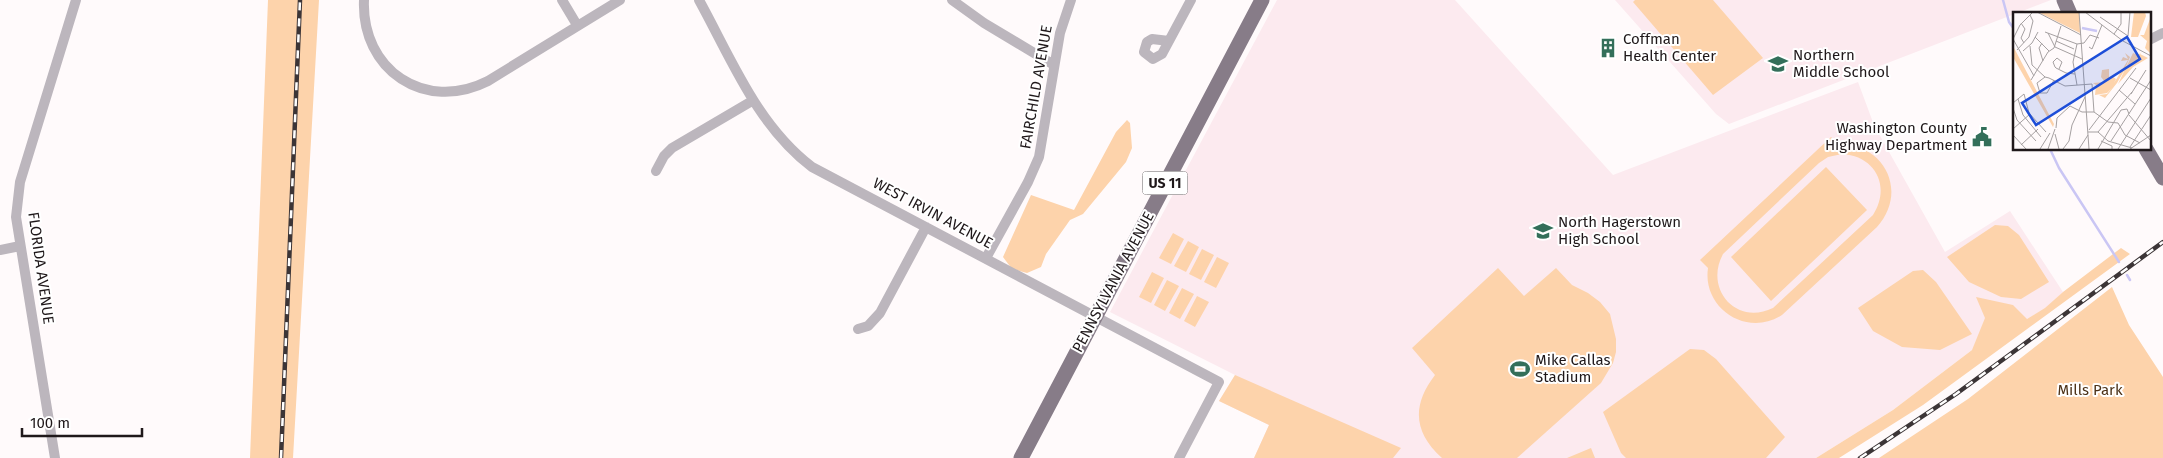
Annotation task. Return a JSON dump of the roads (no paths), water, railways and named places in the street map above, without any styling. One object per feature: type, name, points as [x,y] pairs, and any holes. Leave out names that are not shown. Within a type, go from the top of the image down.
[{"type":"main road","name":"PENNSYLVANIA AVENUE","points":[[1021,458],[1262,0]]},
{"type":"main road","points":[[2064,0],[2069,12]]},
{"type":"main road","points":[[2147,150],[2163,178]]},
{"type":"street","name":"FLORIDA AVENUE","points":[[55,458],[16,217],[20,182],[76,0]]},
{"type":"street","points":[[364,0],[366,26],[377,55],[389,69],[403,80],[417,88],[433,92],[455,92],[474,88],[620,0]]},
{"type":"street","points":[[562,0],[576,26]]},
{"type":"street","name":"WEST IRVIN AVENUE","points":[[699,0],[752,101],[784,142],[812,167],[1219,382],[1179,458]]},
{"type":"street","points":[[952,0],[984,23],[1054,65]]},
{"type":"street","name":"FAIRCHILD AVENUE","points":[[986,258],[1028,182],[1039,157],[1054,65],[1064,18],[1071,0]]},
{"type":"street","points":[[1169,41],[1191,0]]},
{"type":"street","points":[[2150,40],[2163,33]]},
{"type":"street","points":[[656,171],[664,156],[672,148],[752,101]]},
{"type":"street","points":[[858,329],[868,326],[880,313],[926,227]]},
{"type":"street","points":[[0,250],[20,246]]},
{"type":"waterway","points":[[2003,0],[2009,22],[2013,28]]},
{"type":"waterway","points":[[2050,150],[2059,168],[2119,262]]},
{"type":"waterway","points":[[2127,275],[2130,280]]},
{"type":"railway","points":[[281,458],[300,0]]},
{"type":"railway","points":[[1860,458],[1956,394],[2163,242]]},
{"type":"place","name":"Coffman Health Center","points":[[1608,48]]},
{"type":"place","name":"Northern Middle School","points":[[1778,64]]},
{"type":"place","name":"Washington County Highway Department","points":[[1982,137]]},
{"type":"place","name":"North Hagerstown High School","points":[[1543,231]]},
{"type":"place","name":"Mike Callas Stadium","points":[[1520,369]]},
{"type":"park label","name":"Mills Park","points":[[2090,390]]}]
